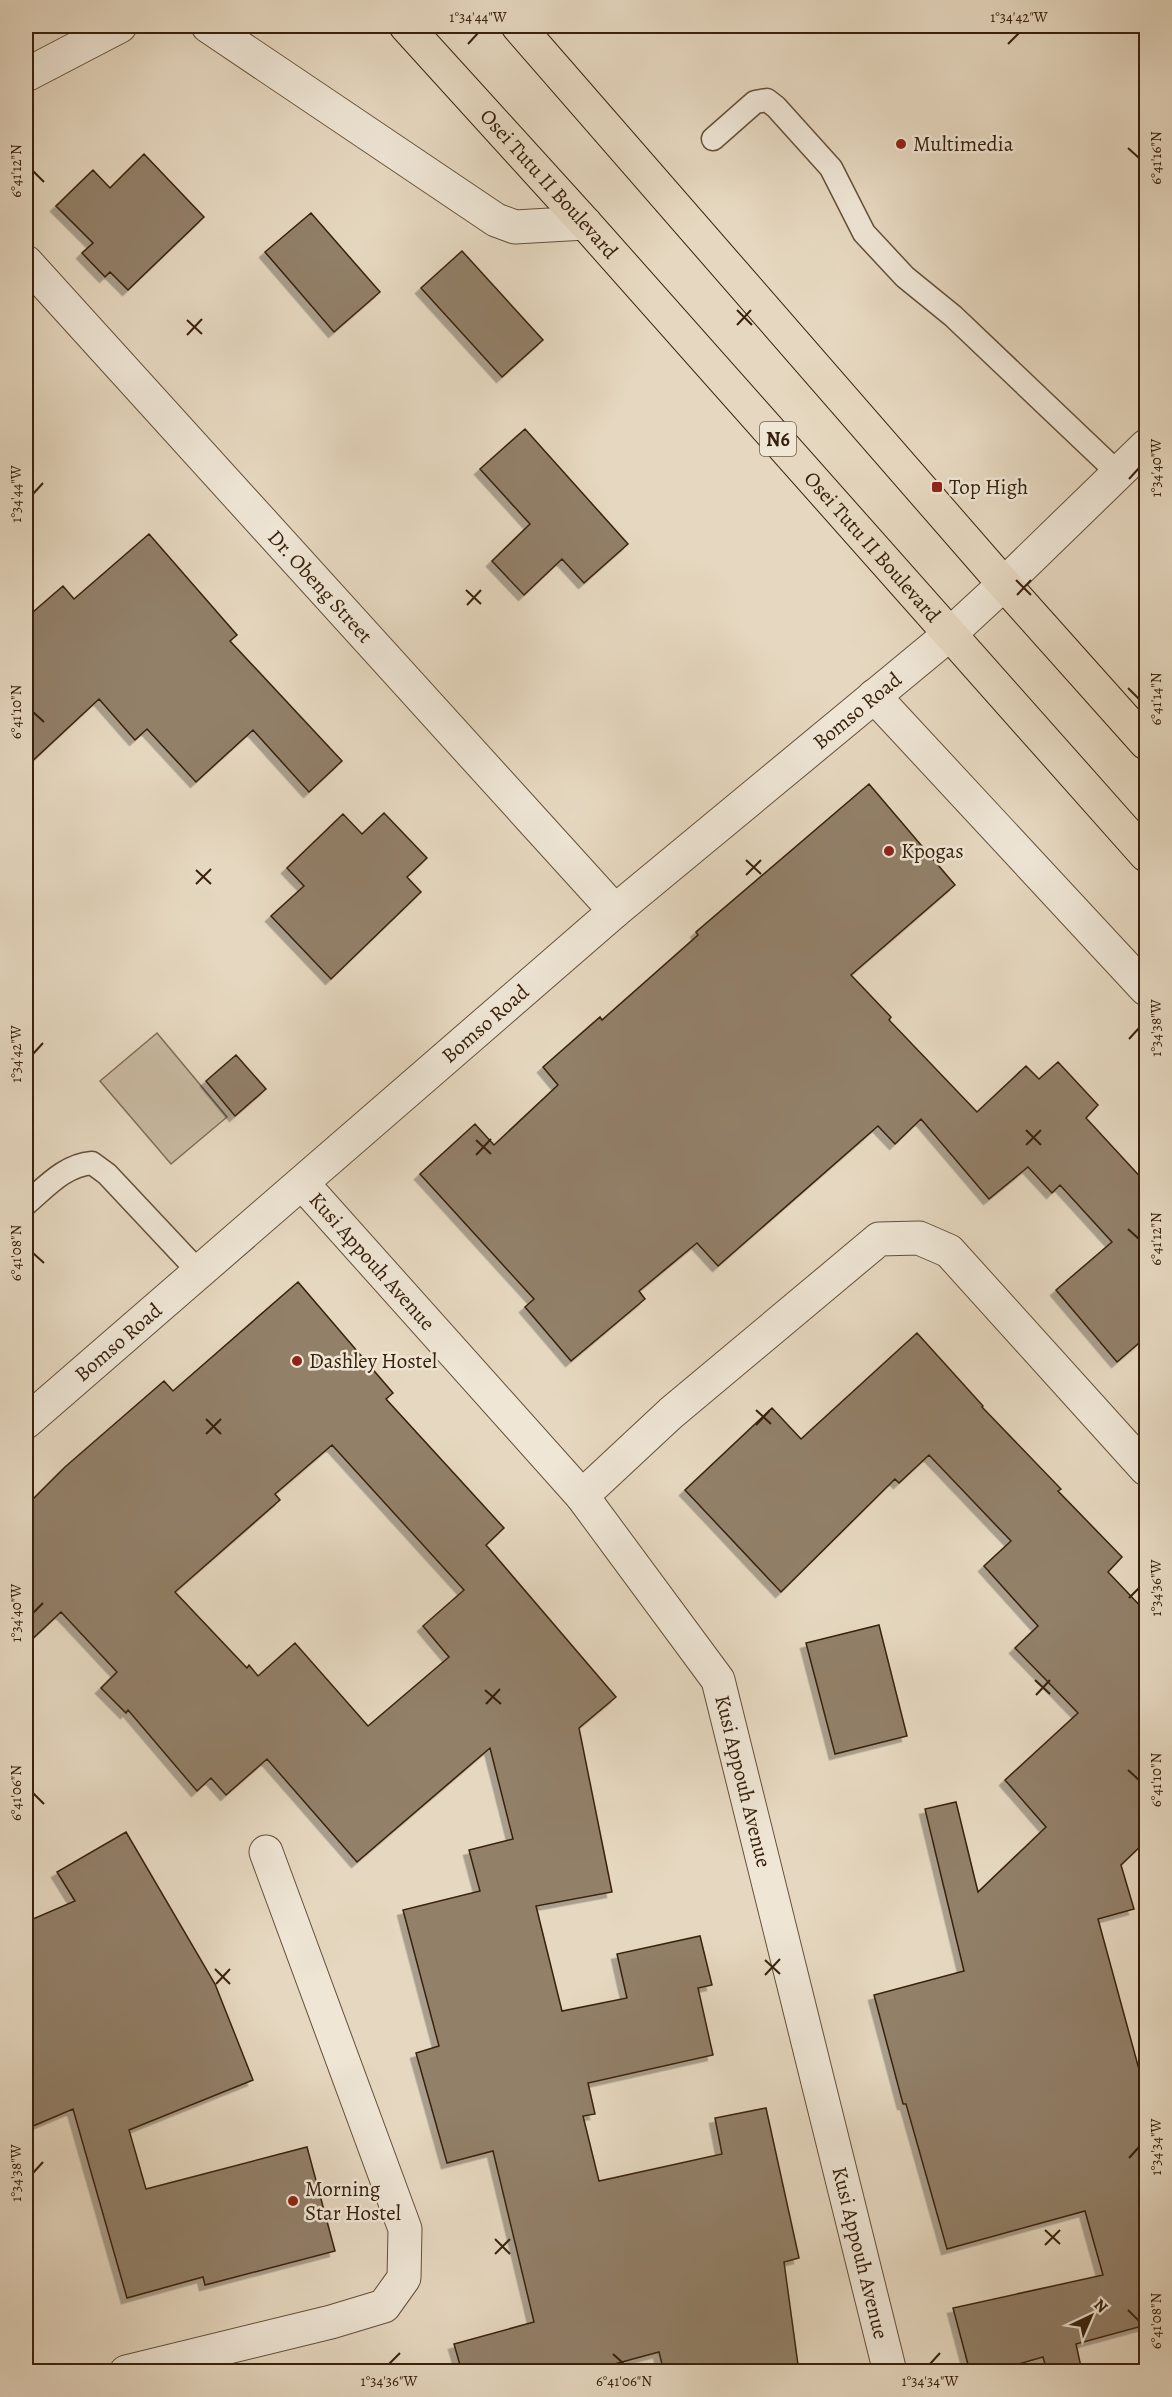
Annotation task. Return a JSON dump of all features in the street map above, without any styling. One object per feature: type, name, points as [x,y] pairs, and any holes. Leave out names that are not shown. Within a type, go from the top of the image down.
[{"type":"highway","name":"Osei Tutu II Boulevard","points":[[406,26],[951,633],[1146,855]]},
{"type":"highway","points":[[518,26],[1004,584],[1146,743]]},
{"type":"street","points":[[26,75],[120,26]]},
{"type":"street","points":[[208,26],[496,220],[515,227],[585,223]]},
{"type":"street","name":"Dr. Obeng Street","points":[[26,262],[615,911]]},
{"type":"street","name":"Bomso Road","points":[[26,1422],[615,911],[951,633],[1138,458]]},
{"type":"street","points":[[874,696],[1146,989]]},
{"type":"street","name":"Kusi Appouh Avenue","points":[[302,1183],[582,1496],[718,1680],[890,2372]]},
{"type":"street","points":[[582,1496],[671,1413],[879,1239],[919,1238],[949,1251],[1146,1469]]},
{"type":"street","points":[[126,2372],[331,2322],[384,2306],[404,2278],[405,2229],[266,1852]]},
{"type":"lane","points":[[713,140],[755,102],[767,100],[831,168],[864,233],[905,277],[1138,458]]},
{"type":"lane","points":[[26,1204],[64,1172],[80,1164],[92,1163],[106,1174],[199,1272]]},
{"type":"shaded area","points":[[157,1033],[227,1117],[171,1164],[100,1081]]},
{"type":"building","points":[[144,154],[204,217],[128,290],[110,272],[105,277],[82,253],[93,243],[56,206],[93,170],[110,188]]},
{"type":"building","points":[[311,213],[380,292],[334,332],[265,252]]},
{"type":"building","points":[[462,251],[543,340],[502,377],[421,288]]},
{"type":"building","points":[[525,429],[628,544],[584,583],[562,559],[524,595],[492,561],[530,524],[480,469]]},
{"type":"building","points":[[149,534],[237,635],[230,641],[342,761],[309,792],[253,730],[196,782],[147,729],[135,740],[99,699],[26,767],[26,618],[63,586],[74,599]]},
{"type":"building","points":[[869,784],[955,885],[851,975],[891,1017],[889,1020],[977,1112],[1026,1066],[1039,1079],[1058,1062],[1098,1105],[1086,1118],[1146,1183],[1146,1337],[1117,1362],[1056,1290],[1112,1242],[1060,1185],[1052,1193],[1028,1167],[989,1199],[921,1119],[895,1144],[878,1126],[718,1266],[697,1243],[639,1291],[645,1299],[571,1361],[525,1307],[534,1299],[420,1174],[475,1124],[494,1145],[558,1085],[543,1067],[600,1017],[602,1020],[698,935],[696,932]]},
{"type":"building","points":[[384,813],[427,858],[407,877],[421,892],[331,979],[271,916],[304,886],[287,868],[343,814],[362,834]]},
{"type":"building","points":[[236,1055],[266,1089],[235,1116],[206,1081]]},
{"type":"building","points":[[298,1282],[393,1393],[386,1399],[504,1528],[486,1545],[616,1697],[579,1728],[612,1892],[536,1906],[562,2011],[627,1998],[617,1954],[700,1936],[712,1985],[698,1988],[713,2055],[588,2083],[595,2114],[583,2116],[599,2181],[722,2154],[715,2118],[766,2108],[799,2258],[784,2262],[799,2372],[664,2372],[659,2352],[585,2372],[462,2372],[454,2344],[534,2322],[493,2151],[447,2163],[416,2053],[439,2046],[403,1910],[480,1891],[469,1850],[513,1839],[490,1748],[357,1862],[267,1759],[226,1795],[211,1778],[197,1791],[128,1710],[126,1713],[101,1688],[117,1672],[61,1612],[26,1645],[26,1506],[65,1467],[164,1381],[173,1391]],"holes":[[[332,1445],[464,1590],[423,1626],[449,1657],[368,1726],[295,1643],[258,1676],[249,1665],[247,1668],[175,1592],[280,1500],[275,1494]]]},
{"type":"building","points":[[917,1333],[982,1407],[1061,1489],[1058,1491],[1122,1557],[1108,1572],[1146,1612],[1146,1841],[1121,1865],[1134,1909],[1098,1919],[1146,2095],[1146,2325],[1076,2344],[1081,2367],[1058,2372],[1047,2372],[1043,2357],[991,2372],[970,2372],[953,2308],[1103,2275],[1085,2211],[947,2249],[906,2104],[903,2104],[874,1995],[964,1971],[925,1809],[956,1802],[978,1892],[1046,1827],[1005,1780],[1078,1713],[1015,1648],[1038,1626],[984,1566],[1011,1541],[929,1455],[899,1483],[895,1479],[781,1592],[685,1490],[772,1408],[801,1439]]},
{"type":"building","points":[[879,1625],[907,1736],[835,1754],[806,1643]]},
{"type":"building","points":[[126,1832],[215,1984],[253,2080],[129,2130],[146,2189],[307,2147],[335,2251],[205,2285],[203,2277],[127,2298],[73,2109],[26,2129],[26,1922],[75,1901],[57,1872]]},
{"type":"place","name":"Multimedia","points":[[901,144]]},
{"type":"place","name":"Top High","points":[[937,487]]},
{"type":"place","name":"Kpogas","points":[[889,851]]},
{"type":"place","name":"Dashley Hostel","points":[[297,1361]]},
{"type":"place","name":"Morning Star Hostel","points":[[293,2201]]}]
